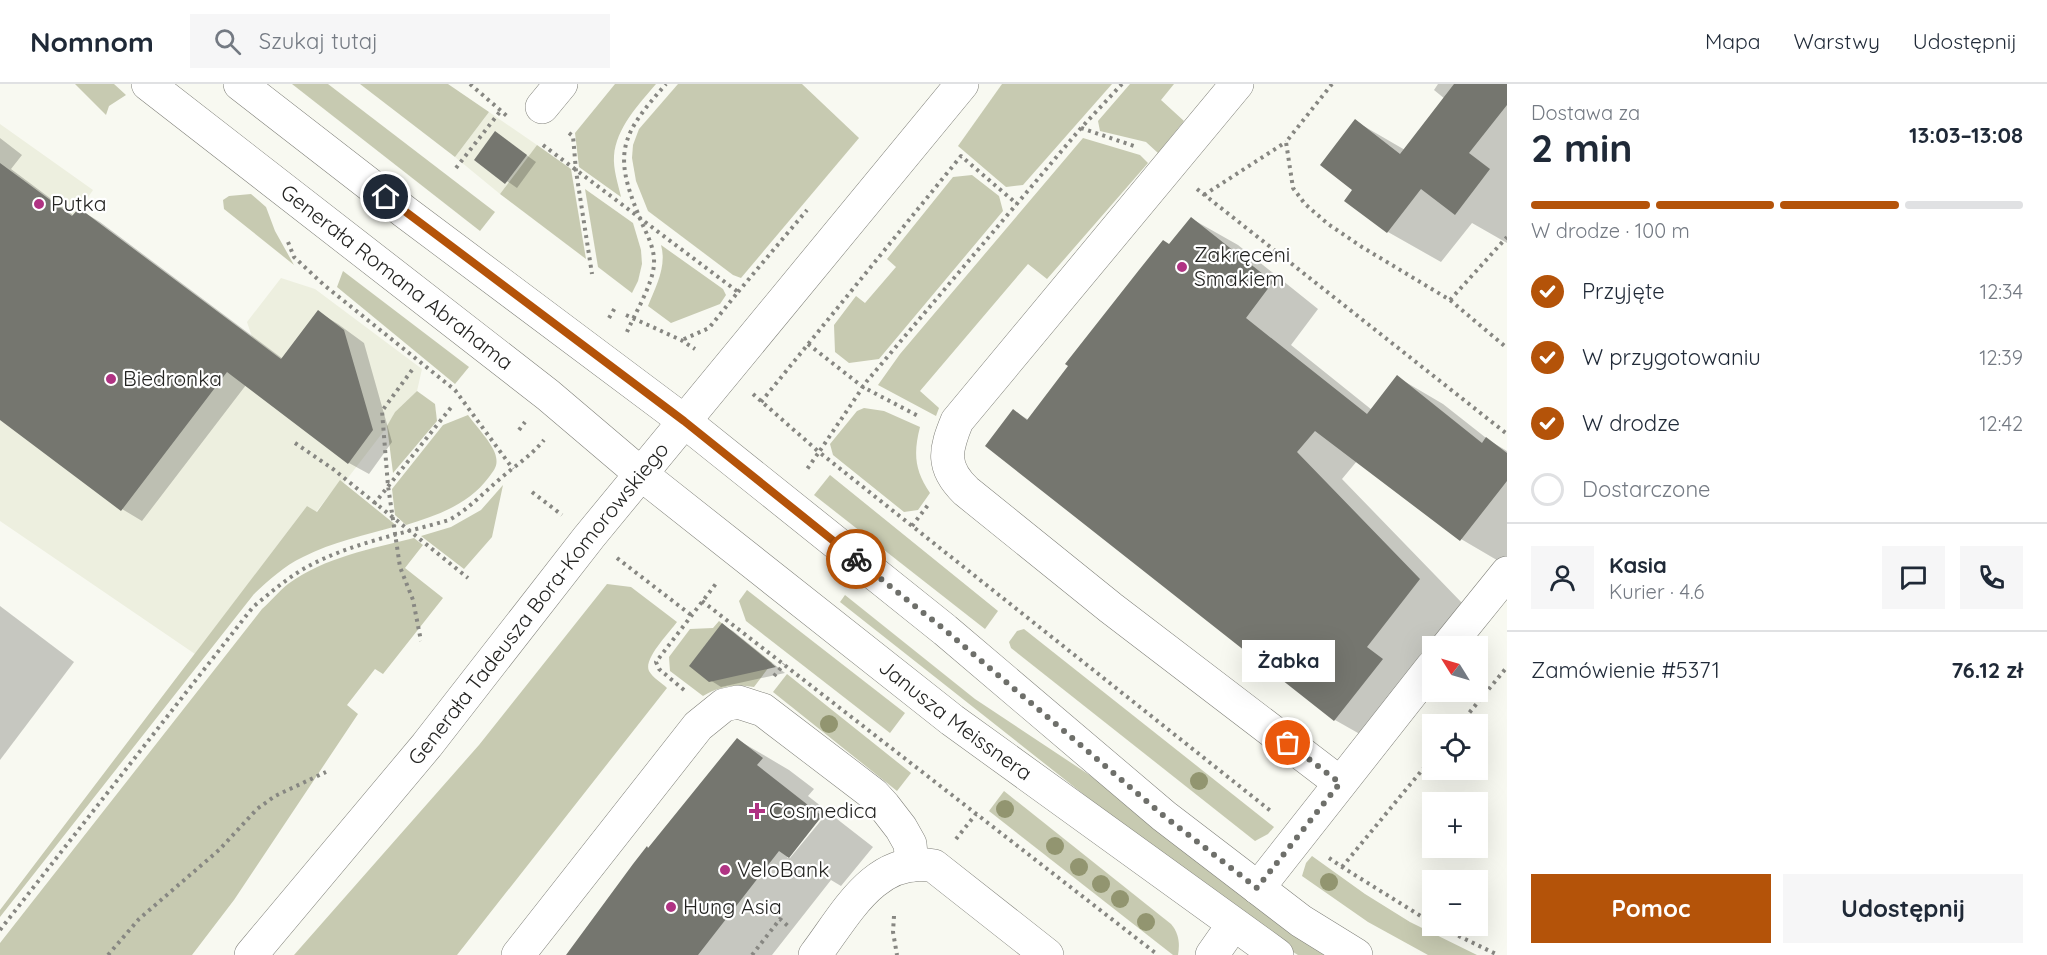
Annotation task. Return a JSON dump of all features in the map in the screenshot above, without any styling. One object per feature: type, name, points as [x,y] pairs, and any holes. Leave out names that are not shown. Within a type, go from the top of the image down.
[{"type":"street","name":"Generała Romana Abrahama","points":[[148,84],[567,412],[641,474]]},
{"type":"street","points":[[240,84],[396,205],[684,421],[945,630],[1164,816],[1301,921],[1356,955]]},
{"type":"street","name":"Generała Tadeusza Bora-Komorowskiego","points":[[250,955],[427,745],[583,545],[962,84]]},
{"type":"street","points":[[1237,84],[957,421],[946,451],[947,464],[954,480],[966,491],[1111,608],[1340,783]]},
{"type":"street","name":"Janusza Meissnera","points":[[641,474],[952,720],[1276,955]]},
{"type":"street","points":[[1457,636],[1507,573]]},
{"type":"street","points":[[1257,888],[1422,680]]},
{"type":"street","points":[[518,955],[698,726],[724,705],[738,702],[763,710],[873,794],[892,815],[910,844],[912,865]]},
{"type":"street","points":[[815,955],[872,882],[894,868],[912,865],[934,866],[1047,955]]},
{"type":"street","points":[[1212,955],[1233,925]]},
{"type":"path","points":[[470,84],[509,118]]},
{"type":"path","points":[[606,363],[624,341],[648,285],[654,264],[650,239],[639,217],[624,171],[624,149],[627,138],[642,114],[666,84]]},
{"type":"path","points":[[801,476],[863,387],[1080,128],[1122,84]]},
{"type":"path","points":[[1204,195],[1286,142],[1332,84]]},
{"type":"path","points":[[552,96],[546,114],[573,136],[576,171],[592,274]]},
{"type":"path","points":[[456,168],[507,104]]},
{"type":"path","points":[[1286,142],[1293,188],[1305,204],[1328,224],[1362,247],[1450,300],[1507,348]]},
{"type":"path","points":[[543,144],[738,292],[709,328],[681,340]]},
{"type":"path","points":[[761,402],[962,156],[1017,204]]},
{"type":"path","points":[[286,236],[294,257],[324,285],[455,390],[513,469]]},
{"type":"path","points":[[1450,300],[1507,237]]},
{"type":"path","points":[[1289,261],[1507,434]]},
{"type":"path","points":[[626,315],[691,346]]},
{"type":"path","points":[[808,344],[863,387],[923,418]]},
{"type":"path","points":[[412,370],[382,411],[388,486],[400,567],[413,600],[421,641]]},
{"type":"path","points":[[757,398],[819,452],[1272,812]]},
{"type":"path","points":[[374,504],[453,405]]},
{"type":"path","points":[[0,930],[253,607],[279,584],[305,568],[341,551],[448,520],[465,511],[533,453],[567,412]]},
{"type":"path","points":[[295,443],[333,470],[468,578]]},
{"type":"path","points":[[531,492],[543,501]]},
{"type":"path","points":[[623,562],[691,615]]},
{"type":"path","points":[[689,694],[659,669],[656,662],[720,578]]},
{"type":"path","points":[[702,601],[1158,955]]},
{"type":"path","points":[[1468,714],[1507,667]]},
{"type":"path","points":[[1342,867],[1422,770]]},
{"type":"path","points":[[108,955],[139,919],[219,850],[256,809],[275,796],[326,772]]},
{"type":"path","points":[[1324,853],[1342,867],[1422,917]]},
{"type":"path","points":[[894,913],[893,932],[897,955]]},
{"type":"path","points":[[1459,936],[1498,955]]},
{"type":"shaded area","points":[[75,84],[114,84],[126,95],[109,106],[106,115]]},
{"type":"shaded area","points":[[292,84],[328,84],[495,212],[480,231]]},
{"type":"shaded area","points":[[360,84],[448,84],[489,112],[455,157]]},
{"type":"shaded area","points":[[615,84],[656,84],[629,117],[619,136],[614,166],[621,197],[579,167],[575,133]]},
{"type":"shaded area","points":[[678,84],[802,84],[859,138],[741,278],[733,275],[648,211],[636,181],[632,158],[633,145],[639,129]]},
{"type":"shaded area","points":[[1002,84],[1112,84],[1023,185],[1006,187],[958,146]]},
{"type":"shaded area","points":[[1130,84],[1174,84],[1161,100],[1184,121],[1158,153],[1146,142],[1100,131],[1098,121]]},
{"type":"shaded area","points":[[489,112],[537,145],[500,194],[455,157]]},
{"type":"shaded area","points":[[0,124],[93,190],[80,209],[252,337],[247,322],[281,278],[315,289],[422,369],[417,391],[395,412],[390,423],[344,483],[340,481],[316,512],[307,506],[195,654],[0,521]]},
{"type":"shaded area","points":[[1083,138],[1140,155],[1148,163],[1047,279],[1028,264],[920,391],[939,408],[936,416],[878,385],[900,354]]},
{"type":"shaded area","points":[[537,145],[571,169],[586,259],[500,194]]},
{"type":"shaded area","points":[[972,175],[999,196],[1003,211],[879,359],[849,363],[835,352],[834,325],[856,296],[865,303],[896,267],[887,259],[953,177]]},
{"type":"shaded area","points":[[585,189],[633,223],[641,250],[642,264],[632,293],[598,267]]},
{"type":"shaded area","points":[[251,194],[266,207],[275,231],[294,265],[224,209],[223,200],[229,196]]},
{"type":"shaded area","points":[[661,245],[723,289],[726,295],[720,304],[671,323],[648,306],[662,268]]},
{"type":"shaded area","points":[[343,271],[469,367],[455,384],[337,287]]},
{"type":"shaded area","points":[[417,391],[435,404],[437,421],[393,473],[387,426],[395,412]]},
{"type":"shaded area","points":[[864,408],[884,411],[920,427],[916,446],[918,470],[930,493],[918,510],[904,512],[833,455],[830,444],[857,411]]},
{"type":"shaded area","points":[[468,415],[495,452],[494,470],[481,487],[462,502],[441,513],[406,525],[395,515],[392,489],[443,425]]},
{"type":"shaded area","points":[[830,475],[998,611],[985,629],[814,495]]},
{"type":"shaded area","points":[[340,480],[397,526],[337,543],[303,557],[283,569],[254,594],[0,917],[0,910],[307,506],[317,512]]},
{"type":"shaded area","points":[[503,485],[492,537],[464,569],[421,536],[451,527],[481,510]]},
{"type":"shaded area","points":[[414,538],[423,545],[405,568],[443,598],[383,674],[375,669],[347,705],[358,714],[234,900],[192,955],[0,955],[0,943],[262,609],[288,584],[317,567],[365,550]]},
{"type":"shaded area","points":[[607,584],[631,587],[677,622],[653,653],[648,666],[651,674],[667,688],[457,955],[294,955],[479,745]]},
{"type":"shaded area","points":[[747,590],[905,713],[890,733],[746,621],[739,601]]},
{"type":"shaded area","points":[[845,595],[975,699],[1088,774],[1332,955],[1298,955],[1268,937],[840,602]]},
{"type":"shaded area","points":[[719,621],[772,663],[754,687],[728,687],[703,696],[670,671],[669,657],[690,629],[713,628]]},
{"type":"shaded area","points":[[1024,629],[1274,827],[1268,834],[1255,841],[1011,648],[1009,642],[1017,631]]},
{"type":"shaded area","points":[[787,674],[911,773],[897,791],[773,692]]},
{"type":"shaded area","points":[[1004,791],[1171,924],[1178,939],[1178,955],[1173,955],[989,811]]},
{"type":"shaded area","points":[[1312,856],[1365,894],[1422,928],[1422,936],[1438,936],[1477,955],[1428,955],[1368,922],[1302,876],[1306,863]]},
{"type":"building","points":[[1454,84],[1507,84],[1507,105],[1469,153],[1490,169],[1455,215],[1421,189],[1387,233],[1344,201],[1352,190],[1320,165],[1355,119],[1400,154]]},
{"type":"building","points":[[495,131],[527,155],[505,184],[474,160]]},
{"type":"building","name":"Biedronka","points":[[0,163],[72,216],[79,208],[281,359],[318,310],[344,330],[373,430],[348,464],[227,372],[121,511],[0,420]]},
{"type":"building","points":[[1191,217],[1273,282],[1246,318],[1367,414],[1397,375],[1482,443],[1486,437],[1507,453],[1507,481],[1460,541],[1315,431],[1297,452],[1420,579],[1367,647],[1383,659],[1334,721],[985,446],[1013,409],[1027,420],[1068,366],[1065,364],[1163,240],[1169,244]]},
{"type":"building","points":[[722,623],[776,667],[709,682],[689,666]]},
{"type":"building","points":[[737,738],[763,758],[757,765],[822,816],[789,858],[779,851],[698,955],[566,955],[647,846],[648,848]]},
{"type":"way so far","points":[[856,559],[945,630],[1164,816],[1257,888],[1340,783],[1288,743]]},
{"type":"place","name":"Putka","points":[[39,204]]},
{"type":"place","name":"Zakręceni Smakiem","points":[[1182,267]]},
{"type":"place","name":"Biedronka","points":[[111,379]]},
{"type":"place","name":"Żabka","points":[[1288,743]]},
{"type":"place","name":"Cosmedica","points":[[757,811]]},
{"type":"place","name":"VeloBank","points":[[725,870]]},
{"type":"place","name":"Hung Asia","points":[[671,907]]},
{"type":"route","points":[[386,197],[684,421],[856,559]]}]
